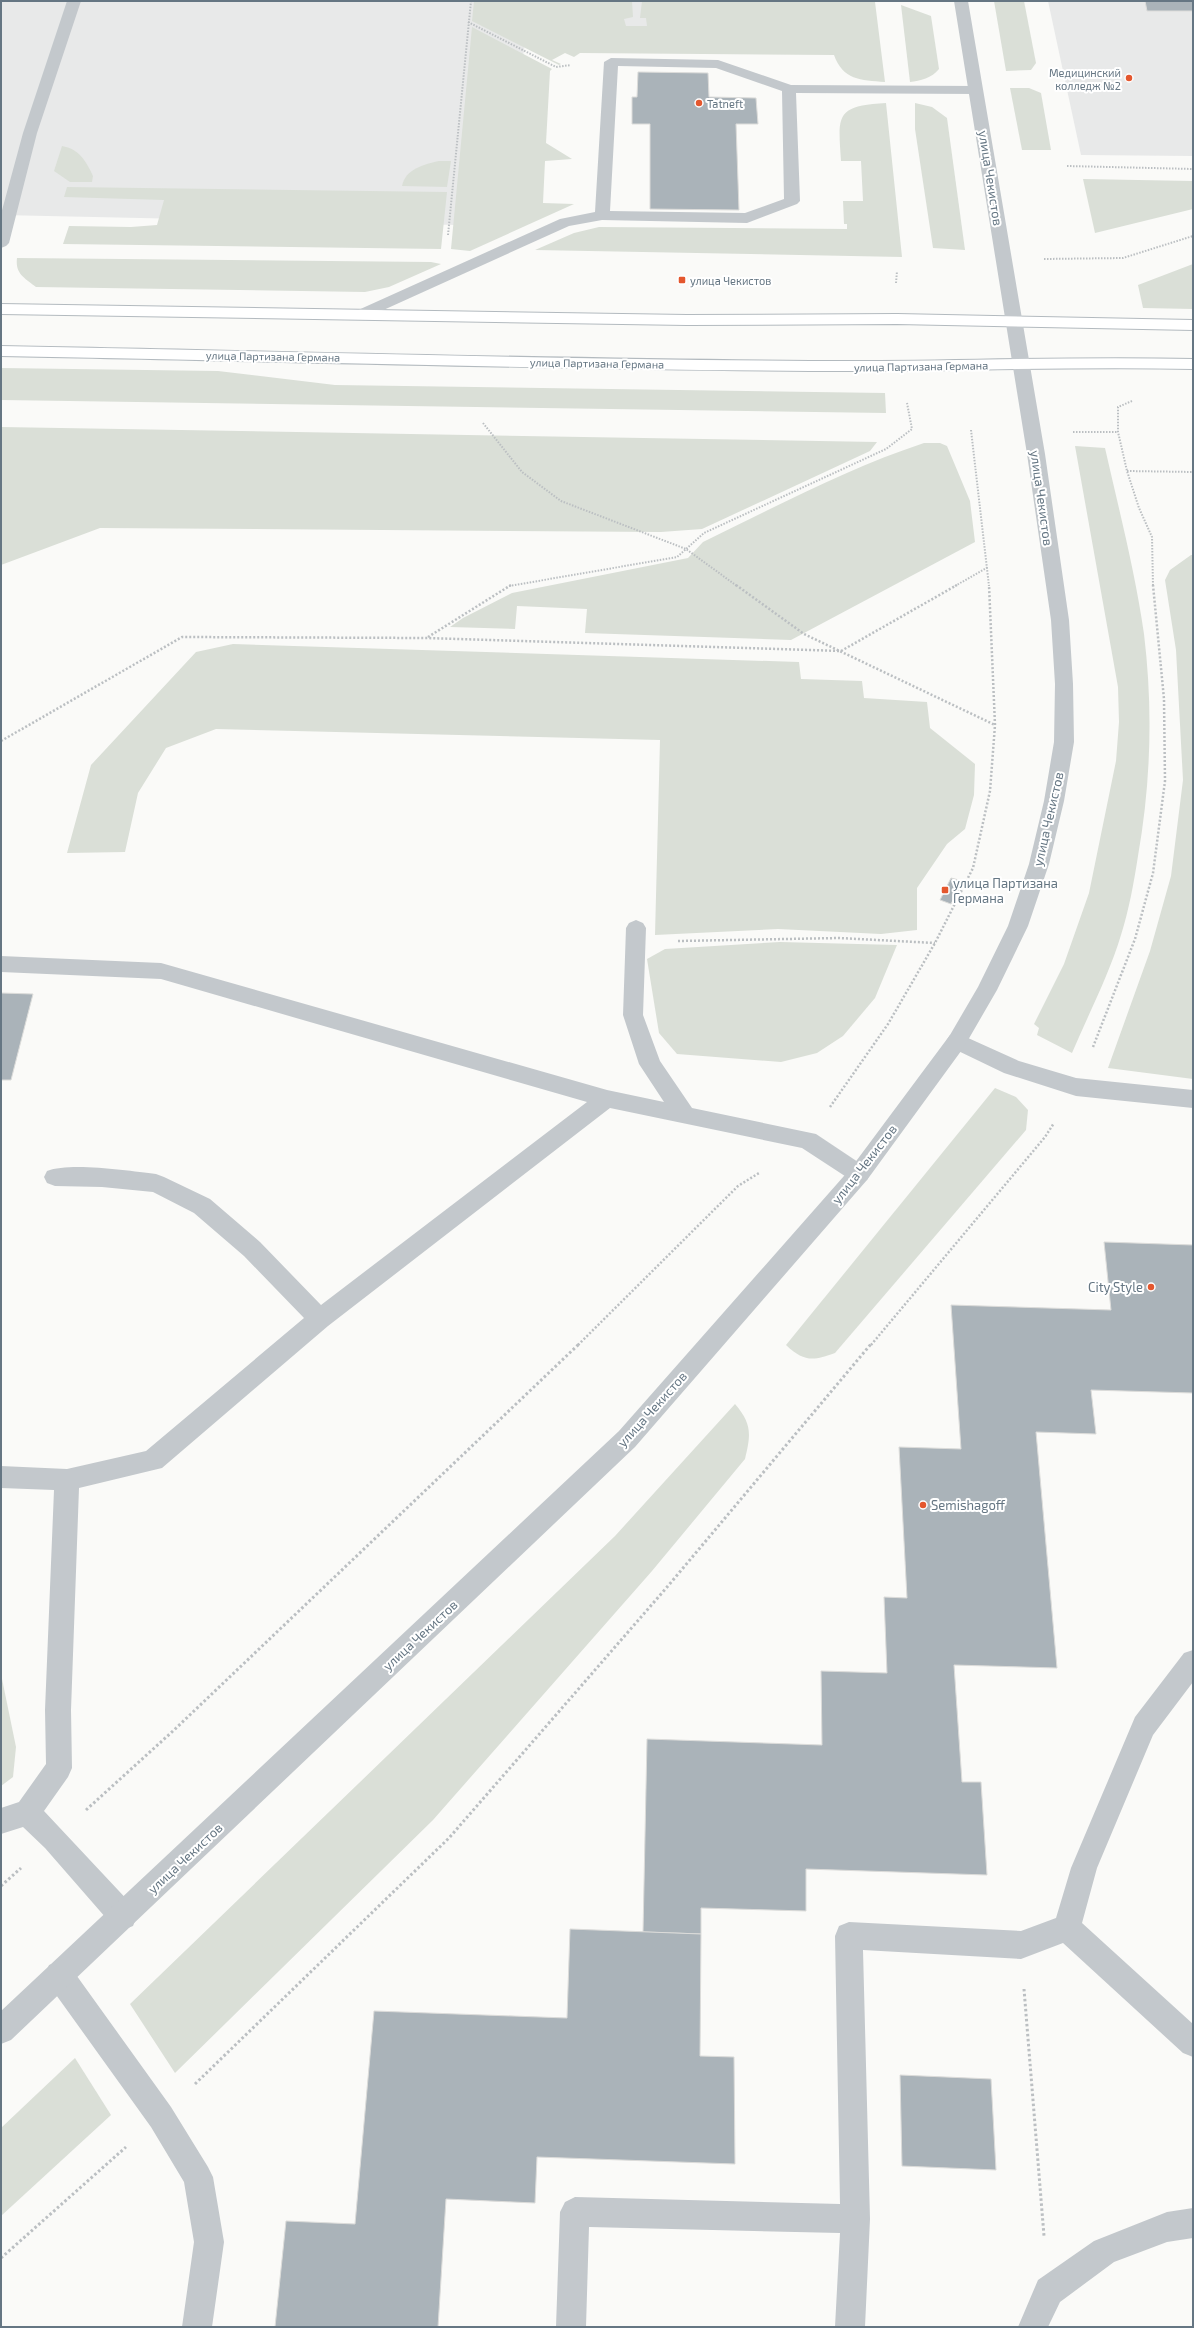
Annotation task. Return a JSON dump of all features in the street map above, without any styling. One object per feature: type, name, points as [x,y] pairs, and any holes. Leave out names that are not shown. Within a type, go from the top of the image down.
[{"type":"main road","points":[[1,309],[687,320],[1014,321],[1193,325]]},
{"type":"main road","name":"улица Партизана Германа","points":[[1,351],[694,365],[902,367],[1135,362],[1193,364]]},
{"type":"street","points":[[1,243],[30,134],[74,1]]},
{"type":"street","name":"улица Чекистов","points":[[1,2030],[627,1439],[859,1174],[956,1041],[987,990],[1018,926],[1039,864],[1054,801],[1064,742],[1064,684],[1060,620],[1021,364],[960,1]]},
{"type":"street","points":[[602,215],[611,62],[718,64],[789,89],[976,90]]},
{"type":"street","points":[[362,314],[565,222],[602,215],[747,218],[792,201],[789,89]]},
{"type":"street","points":[[636,936],[633,1015],[650,1064],[686,1116]]},
{"type":"street","points":[[1,964],[161,972],[607,1100],[808,1140],[859,1174]]},
{"type":"street","points":[[956,1041],[1012,1067],[1076,1087],[1193,1100]]},
{"type":"street","points":[[1,1477],[68,1480],[153,1460],[320,1319],[607,1100]]},
{"type":"street","points":[[55,1177],[102,1178],[156,1183],[202,1206],[252,1249],[320,1319]]},
{"type":"street","points":[[1,1821],[26,1813],[59,1768],[58,1710],[68,1480]]},
{"type":"street","points":[[1067,1928],[1084,1868],[1144,1726],[1193,1662]]},
{"type":"street","points":[[26,1813],[54,1839],[123,1916]]},
{"type":"street","points":[[850,2327],[854,2219],[849,1936],[1021,1945],[1067,1928]]},
{"type":"street","points":[[1067,1928],[1193,2043]]},
{"type":"street","points":[[59,1976],[160,2117],[198,2178],[209,2242],[197,2327]]},
{"type":"street","points":[[572,2327],[575,2212],[854,2219]]},
{"type":"street","points":[[1033,2327],[1049,2291],[1104,2251],[1167,2227],[1193,2223]]},
{"type":"path","points":[[447,241],[471,1]]},
{"type":"path","points":[[468,22],[556,67],[611,62]]},
{"type":"path","points":[[1068,166],[1193,169]]},
{"type":"path","points":[[1043,259],[1124,258],[1193,236]]},
{"type":"path","points":[[1,2258],[160,2117],[449,1838],[668,1586],[1045,1137],[1076,1087],[1135,939],[1153,873],[1165,781],[1164,699],[1151,569],[1152,537],[1139,508],[1127,471],[1118,432],[1118,406],[1136,400]]},
{"type":"path","points":[[427,638],[510,585],[677,557],[704,533],[886,449],[912,429],[906,401]]},
{"type":"path","points":[[483,423],[522,472],[560,501],[686,549],[804,634],[995,725]]},
{"type":"path","points":[[808,1140],[888,1024],[935,943],[973,868],[990,791],[995,725],[988,567],[971,430]]},
{"type":"path","points":[[1073,432],[1118,432]]},
{"type":"path","points":[[1127,471],[1193,472]]},
{"type":"path","points":[[1,741],[182,637],[427,638],[841,652],[988,567]]},
{"type":"path","points":[[636,936],[779,937],[895,940],[935,943]]},
{"type":"path","points":[[1,1886],[173,1731],[640,1284],[738,1186],[754,1176]]},
{"type":"path","points":[[1021,1945],[1049,2291]]},
{"type":"shaded area","points":[[1,1],[853,1],[855,30],[527,27],[501,226],[1,215]]},
{"type":"shaded area","points":[[474,1],[632,1],[633,17],[624,19],[626,26],[647,26],[646,18],[640,18],[642,1],[875,2],[885,82],[860,79],[848,74],[842,69],[834,55],[580,53],[574,57],[565,53],[552,60],[561,64],[559,65],[472,21]]},
{"type":"shaded area","points":[[994,1],[1024,1],[1036,63],[1031,70],[1006,71]]},
{"type":"shaded area","name":"Медицинский колледж №2","points":[[1048,1],[1193,1],[1193,156],[1081,155]]},
{"type":"shaded area","points":[[901,5],[931,16],[939,69],[929,77],[918,81],[910,82]]},
{"type":"shaded area","points":[[472,27],[552,69],[550,71],[546,143],[572,159],[545,161],[543,203],[574,204],[470,251],[451,249]]},
{"type":"shaded area","points":[[1010,88],[1029,88],[1041,93],[1051,150],[1022,150]]},
{"type":"shaded area","points":[[886,103],[902,257],[535,250],[574,233],[599,227],[847,229],[847,224],[844,224],[843,201],[863,201],[861,161],[841,161],[840,123],[843,116],[857,107],[869,104]]},
{"type":"shaded area","points":[[915,103],[932,107],[947,118],[965,250],[933,248],[915,129]]},
{"type":"shaded area","points":[[62,146],[73,150],[81,156],[88,165],[93,176],[92,182],[70,182],[54,171]]},
{"type":"shaded area","points":[[439,161],[451,161],[447,187],[402,186],[407,175],[411,171]]},
{"type":"shaded area","points":[[1083,179],[1193,181],[1193,209],[1095,233]]},
{"type":"shaded area","points":[[67,187],[447,192],[441,249],[63,244],[69,226],[131,227],[157,225],[164,200],[64,197]]},
{"type":"shaded area","points":[[17,258],[431,262],[441,264],[389,287],[365,292],[36,287],[19,272]]},
{"type":"shaded area","points":[[1193,264],[1193,309],[1143,308],[1138,285]]},
{"type":"shaded area","points":[[1,368],[218,371],[335,385],[885,393],[886,413],[1,400]]},
{"type":"shaded area","points":[[1,427],[877,442],[870,451],[702,529],[661,532],[100,528],[1,565]]},
{"type":"shaded area","points":[[924,443],[940,443],[947,446],[970,501],[975,542],[791,640],[585,633],[587,609],[517,606],[515,629],[450,627],[463,618],[512,593],[688,558],[703,542],[785,502],[868,464]]},
{"type":"shaded area","points":[[1075,446],[1105,448],[1136,587],[1144,634],[1149,690],[1149,745],[1146,800],[1129,906],[1111,965],[1072,1053],[1037,1035],[1039,1028],[1034,1024],[1064,964],[1089,893],[1116,761],[1119,722],[1118,687]]},
{"type":"shaded area","points":[[1193,555],[1193,1079],[1108,1068],[1150,951],[1171,876],[1183,780],[1176,650],[1165,580],[1170,570]]},
{"type":"shaded area","points":[[233,644],[799,662],[801,679],[862,681],[864,698],[927,702],[930,728],[975,764],[974,795],[965,829],[947,844],[917,888],[917,930],[881,934],[778,929],[655,935],[660,740],[216,729],[166,748],[138,793],[125,852],[67,853],[91,765],[196,652]]},
{"type":"shaded area","points":[[780,942],[897,945],[875,998],[843,1036],[817,1053],[781,1062],[677,1054],[659,1033],[647,959],[665,949]]},
{"type":"shaded area","points":[[995,1088],[1016,1097],[1028,1110],[1026,1130],[835,1353],[821,1358],[809,1358],[798,1355],[792,1351],[786,1345]]},
{"type":"shaded area","points":[[735,1404],[745,1418],[749,1430],[745,1459],[652,1571],[433,1820],[175,2073],[130,2004],[615,1536]]},
{"type":"shaded area","points":[[1,1674],[16,1747],[13,1777],[1,1786]]},
{"type":"shaded area","points":[[75,2058],[111,2115],[1,2216],[1,2128]]},
{"type":"building","points":[[1145,1],[1193,1],[1193,11],[1147,11]]},
{"type":"building","points":[[638,72],[708,73],[709,97],[756,98],[758,124],[736,124],[739,210],[650,209],[650,124],[632,124],[632,97],[637,97]]},
{"type":"building","points":[[951,878],[963,881],[951,904],[940,900]]},
{"type":"building","points":[[1,993],[33,994],[11,1080],[1,1080]]},
{"type":"building","points":[[1104,1242],[1193,1245],[1193,1393],[1091,1390],[1096,1434],[1036,1432],[1057,1668],[954,1665],[962,1782],[981,1782],[987,1875],[806,1869],[806,1911],[701,1908],[701,1934],[643,1932],[647,1739],[822,1745],[821,1671],[887,1673],[884,1597],[907,1598],[899,1447],[961,1449],[951,1305],[1111,1310]]},
{"type":"building","points":[[570,1929],[701,1934],[700,2056],[734,2057],[735,2164],[537,2157],[535,2203],[446,2199],[438,2327],[275,2327],[286,2221],[355,2224],[374,2011],[567,2018]]},
{"type":"building","points":[[900,2075],[991,2079],[996,2170],[902,2166]]},
{"type":"place","name":"Медицинский колледж №2","points":[[1129,78]]},
{"type":"place","name":"Tatneft","points":[[699,103]]},
{"type":"place","name":"улица Чекистов","points":[[682,280]]},
{"type":"place","name":"улица Партизана Германа","points":[[945,890]]},
{"type":"place","name":"City Style","points":[[1151,1287]]},
{"type":"place","name":"Semishagoff","points":[[923,1505]]}]
